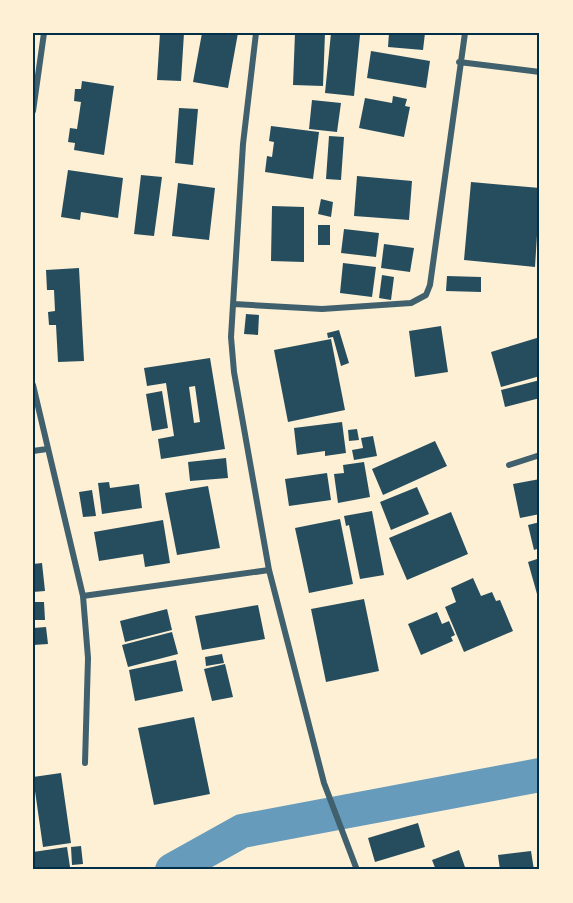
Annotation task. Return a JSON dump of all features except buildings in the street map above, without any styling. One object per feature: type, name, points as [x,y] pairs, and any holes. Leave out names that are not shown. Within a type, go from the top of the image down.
[{"type":"street","points":[[33,111],[44,33]]},
{"type":"street","points":[[256,33],[243,144],[231,338],[234,372],[268,570],[324,783],[357,870]]},
{"type":"street","points":[[234,304],[322,309],[411,303],[426,296],[430,285],[459,62],[465,33]]},
{"type":"street","points":[[459,62],[540,72]]},
{"type":"street","points":[[33,385],[83,596],[88,658],[85,763]]},
{"type":"street","points":[[33,451],[47,449]]},
{"type":"street","points":[[509,465],[540,454]]},
{"type":"street","points":[[83,596],[268,570]]},
{"type":"waterway","points":[[172,870],[242,831],[540,775]]}]
